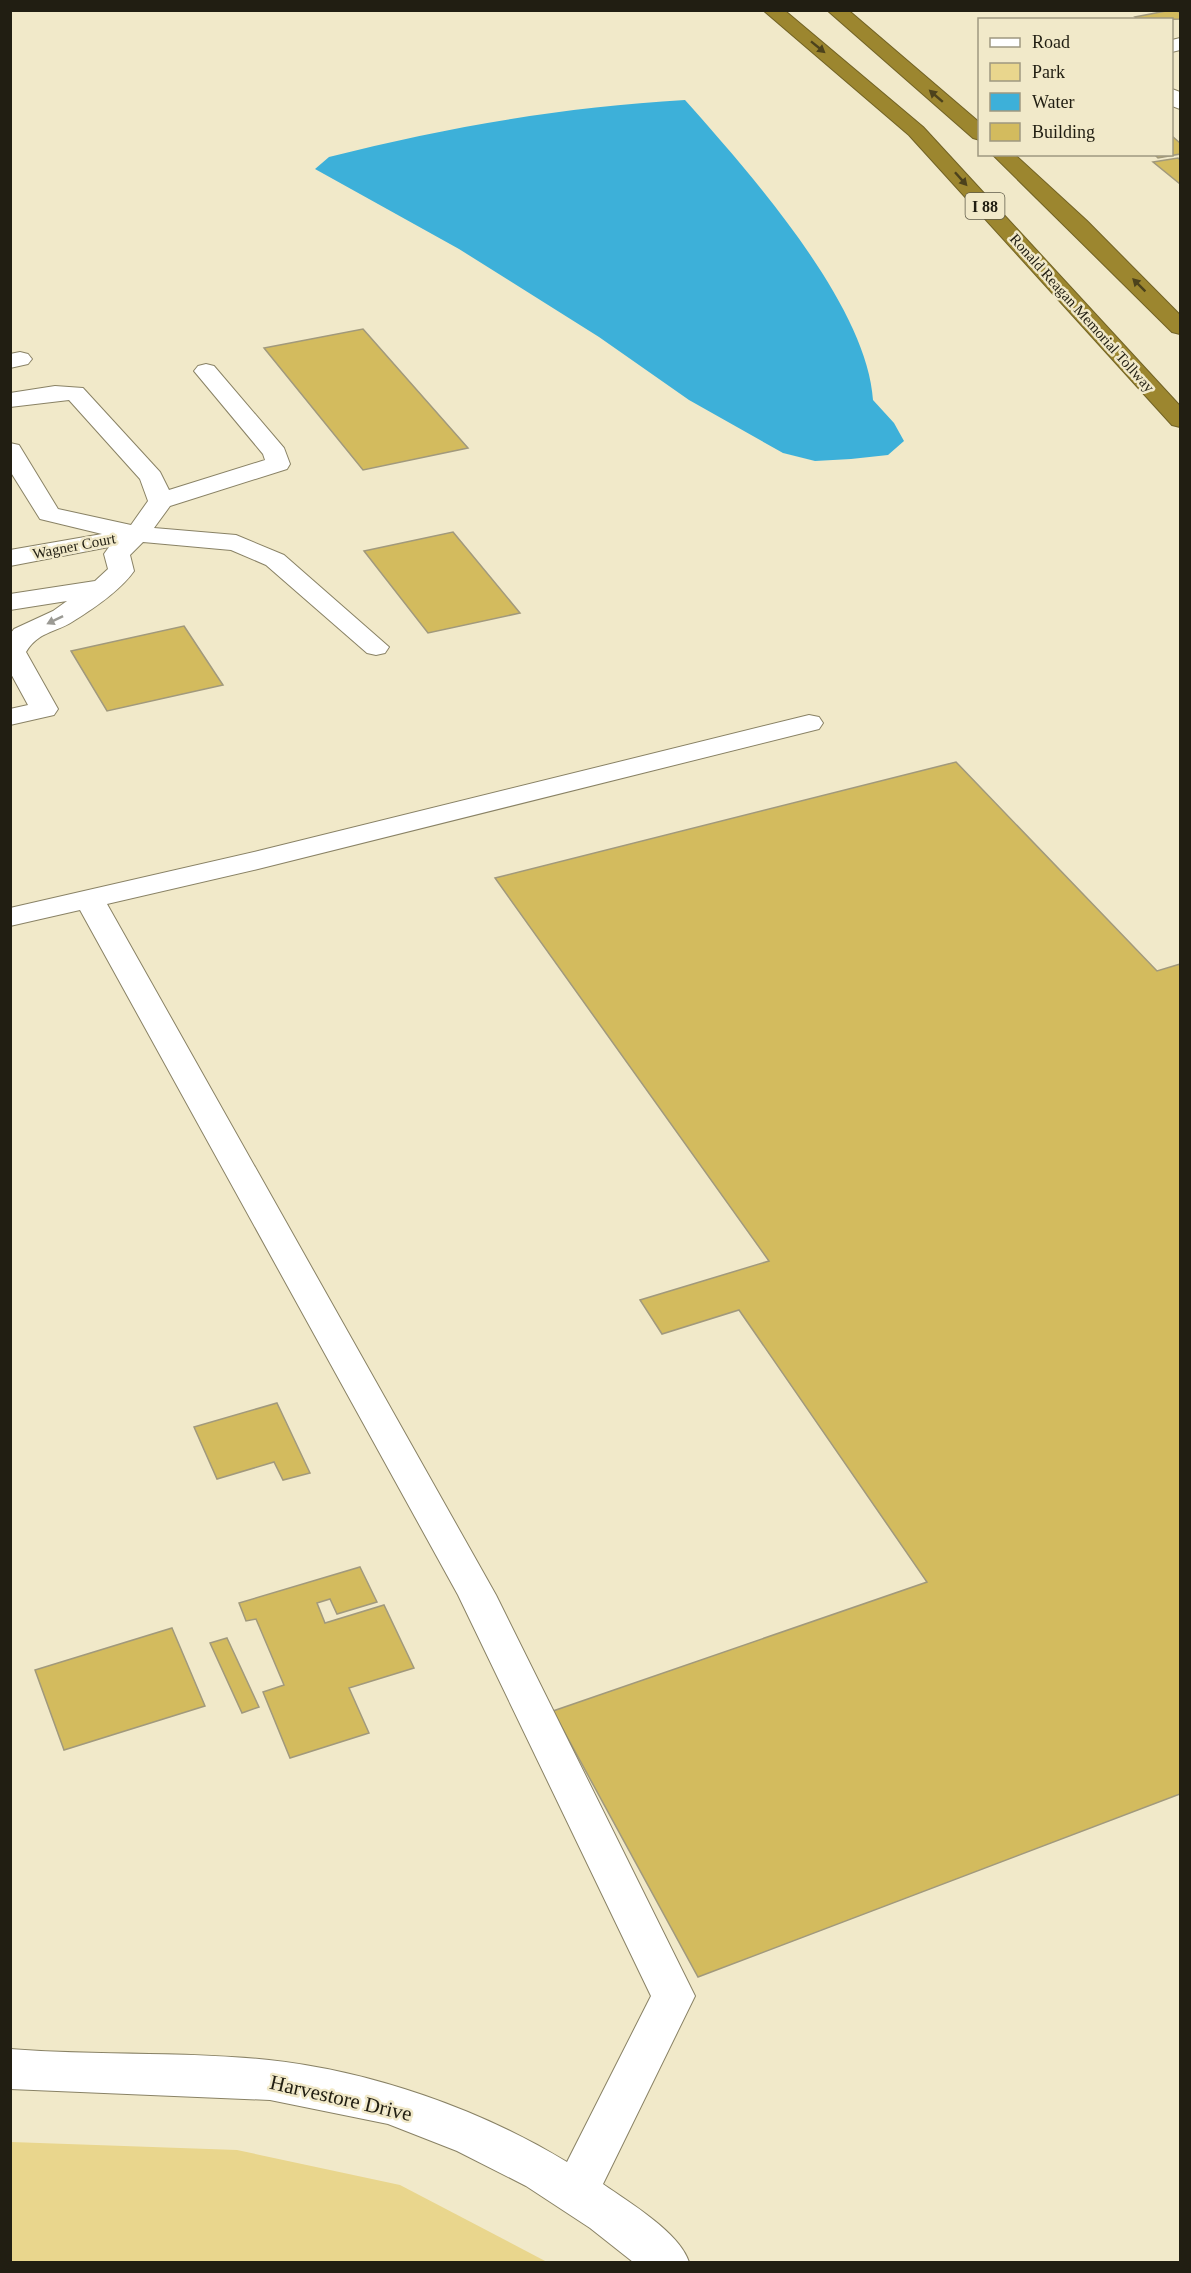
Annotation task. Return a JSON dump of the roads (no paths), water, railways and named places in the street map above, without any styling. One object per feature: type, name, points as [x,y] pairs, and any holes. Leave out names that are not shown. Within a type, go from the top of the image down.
[{"type":"highway","name":"Ronald Reagan Memorial Tollway","points":[[772,10],[852,75],[915,131],[1180,420]]},
{"type":"highway","points":[[836,10],[978,132]]},
{"type":"highway","name":"I 88","points":[[1004,156],[1079,226],[1180,327]]},
{"type":"street","points":[[10,717],[44,709],[13,652],[23,635],[62,617],[121,571],[117,554],[137,534],[161,501],[278,464],[275,453],[206,371]]},
{"type":"street","points":[[10,400],[55,393],[75,393],[151,477],[161,501]]},
{"type":"street","points":[[10,450],[49,514],[137,534],[236,543],[275,560],[376,647]]},
{"type":"street","name":"Wagner Court","points":[[10,558],[137,534]]},
{"type":"street","points":[[10,602],[103,587]]},
{"type":"street","points":[[10,917],[258,860],[809,723]]},
{"type":"street","points":[[89,899],[477,1595],[673,1996],[577,2190]]},
{"type":"street","name":"Harvestore Drive","points":[[10,2069],[70,2075],[260,2079],[304,2085],[400,2108],[492,2144],[577,2190],[641,2239],[666,2262]]},
{"type":"water","points":[[685,100],[771,201],[827,282],[850,323],[866,362],[873,400],[894,423],[904,441],[888,455],[815,461],[783,453],[689,400],[599,337],[459,249],[315,169],[329,157],[417,136],[550,113]]}]
